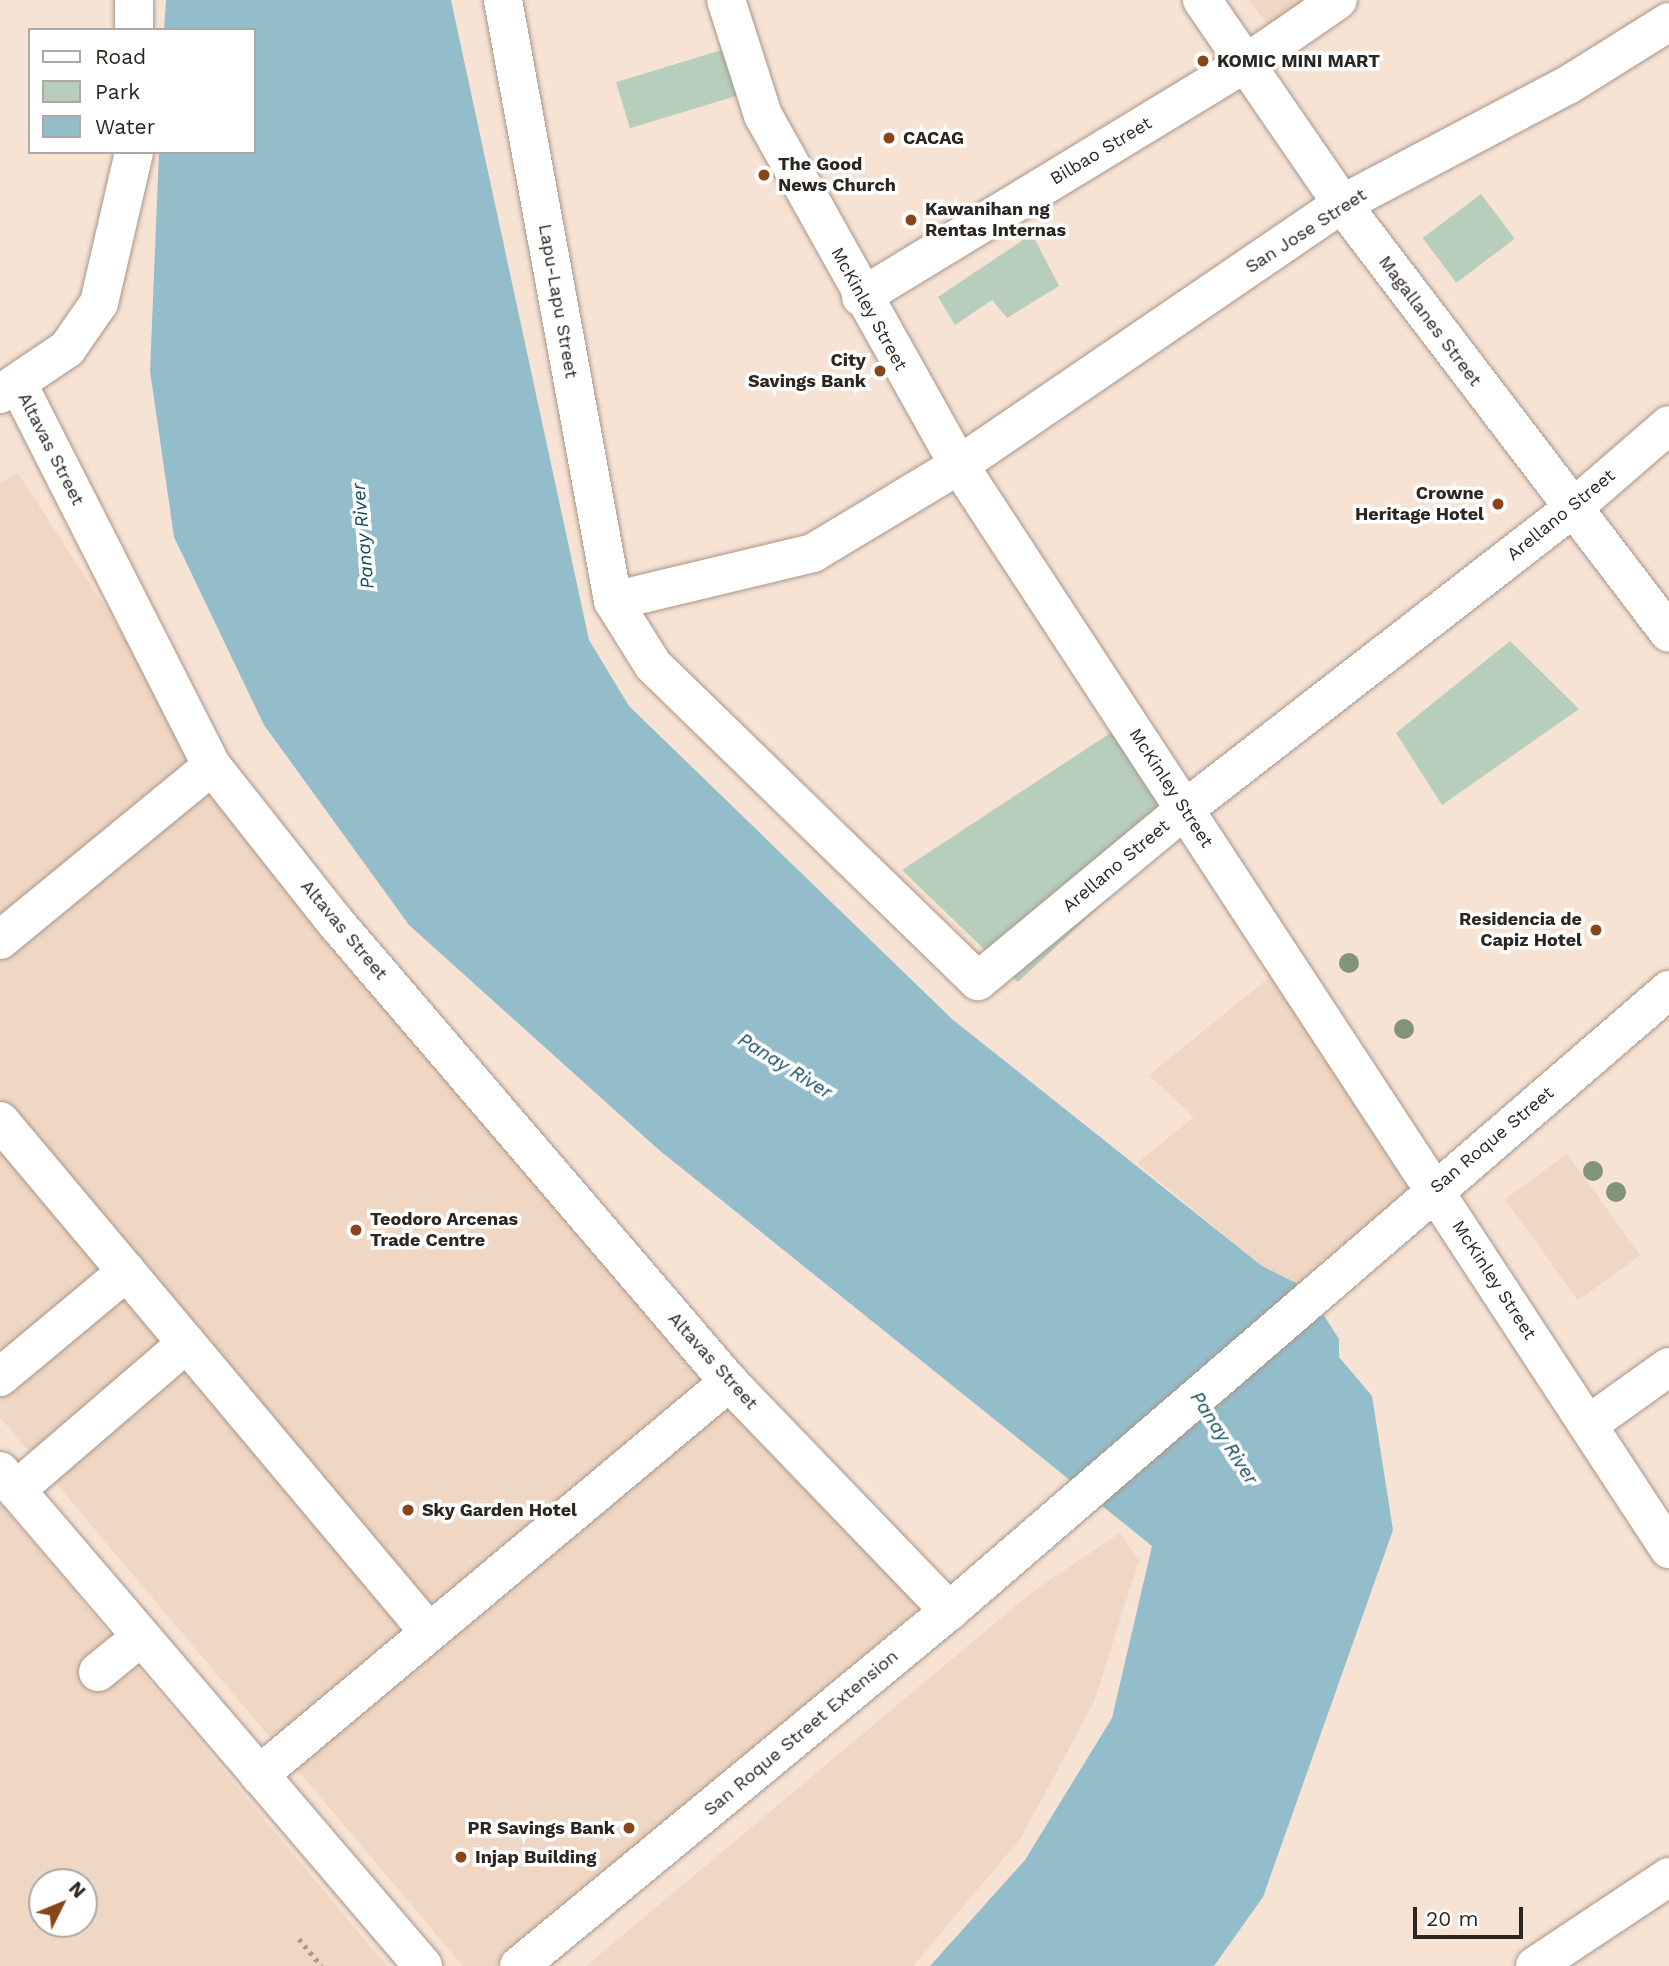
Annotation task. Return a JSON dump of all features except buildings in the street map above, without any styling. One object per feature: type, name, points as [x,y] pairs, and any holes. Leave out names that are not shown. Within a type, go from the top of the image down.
[{"type":"street","points":[[134,0],[134,28]]},
{"type":"street","name":"Lapu-Lapu Street","points":[[503,0],[613,601]]},
{"type":"street","name":"McKinley Street","points":[[726,0],[763,115],[861,297],[958,465],[1669,1549]]},
{"type":"street","name":"Magallanes Street","points":[[1202,0],[1248,62],[1342,204],[1669,633]]},
{"type":"street","name":"Bilbao Street","points":[[861,297],[1248,62],[1338,0]]},
{"type":"street","name":"San Jose Street","points":[[613,601],[813,553],[958,465],[1342,204],[1568,85],[1669,22]]},
{"type":"street","name":"Altavas Street","points":[[134,154],[99,303],[66,349],[9,389],[212,766],[337,923],[729,1382],[949,1611]]},
{"type":"street","name":"Arellano Street","points":[[613,601],[653,665],[978,981],[1185,808],[1572,509],[1669,425]]},
{"type":"street","points":[[0,940],[212,766]]},
{"type":"street","name":"San Roque Street","points":[[1080,1495],[1669,990]]},
{"type":"street","points":[[0,1121],[429,1632]]},
{"type":"street","points":[[0,1377],[127,1271]]},
{"type":"street","points":[[187,1343],[8,1481],[423,1966]]},
{"type":"street","points":[[1589,1424],[1669,1367]]},
{"type":"street","points":[[258,1775],[729,1382]]},
{"type":"street","name":"San Roque Street Extension","points":[[519,1966],[949,1611],[1080,1495]]},
{"type":"street","points":[[98,1672],[141,1637]]},
{"type":"street","points":[[1535,1966],[1669,1877]]},
{"type":"path","points":[[299,1939],[322,1966]]},
{"type":"shaded area","points":[[1249,0],[1329,0],[1277,37]]},
{"type":"shaded area","points":[[18,473],[216,779],[921,1607],[496,1966],[463,1966],[0,1417],[0,483]]},
{"type":"shaded area","points":[[1281,968],[1417,1183],[1306,1288],[1262,1266],[1137,1163],[1194,1117],[1149,1075]]},
{"type":"shaded area","points":[[1567,1154],[1640,1255],[1578,1300],[1505,1199]]},
{"type":"shaded area","points":[[0,1503],[387,1966],[0,1966]]},
{"type":"shaded area","points":[[1120,1533],[1139,1560],[1094,1702],[1021,1838],[913,1966],[586,1966],[1032,1592]]},
{"type":"green space","points":[[725,49],[739,95],[630,128],[616,82]]},
{"type":"green space","points":[[1481,194],[1515,239],[1456,283],[1423,238]]},
{"type":"green space","points":[[1032,234],[1059,286],[1007,318],[992,300],[955,325],[938,297]]},
{"type":"green space","points":[[1510,641],[1579,709],[1442,805],[1396,733]]},
{"type":"green space","points":[[1115,730],[1185,827],[1018,982],[902,870]]},
{"type":"water","name":"Panay River","points":[[166,0],[451,0],[589,640],[629,706],[952,1019],[1262,1266],[1306,1288],[1339,1339],[1339,1357],[1372,1396],[1393,1530],[1263,1897],[1214,1966],[930,1966],[1025,1860],[1112,1718],[1152,1546],[659,1150],[409,925],[264,725],[174,537],[150,371],[159,154],[256,154],[256,28],[164,28]]},
{"type":"place","name":"KOMIC MINI MART","points":[[1203,61]]},
{"type":"place","name":"CACAG","points":[[889,138]]},
{"type":"place","name":"The Good News Church","points":[[764,175]]},
{"type":"place","name":"Kawanihan ng Rentas Internas","points":[[911,220]]},
{"type":"place","name":"City Savings Bank","points":[[880,371]]},
{"type":"place","name":"Crowne Heritage Hotel","points":[[1498,504]]},
{"type":"place","name":"Residencia de Capiz Hotel","points":[[1596,930]]},
{"type":"place","name":"Teodoro Arcenas Trade Centre","points":[[356,1230]]},
{"type":"place","name":"Sky Garden Hotel","points":[[408,1510]]},
{"type":"place","name":"PR Savings Bank","points":[[629,1828]]},
{"type":"place","name":"Injap Building","points":[[461,1857]]}]
